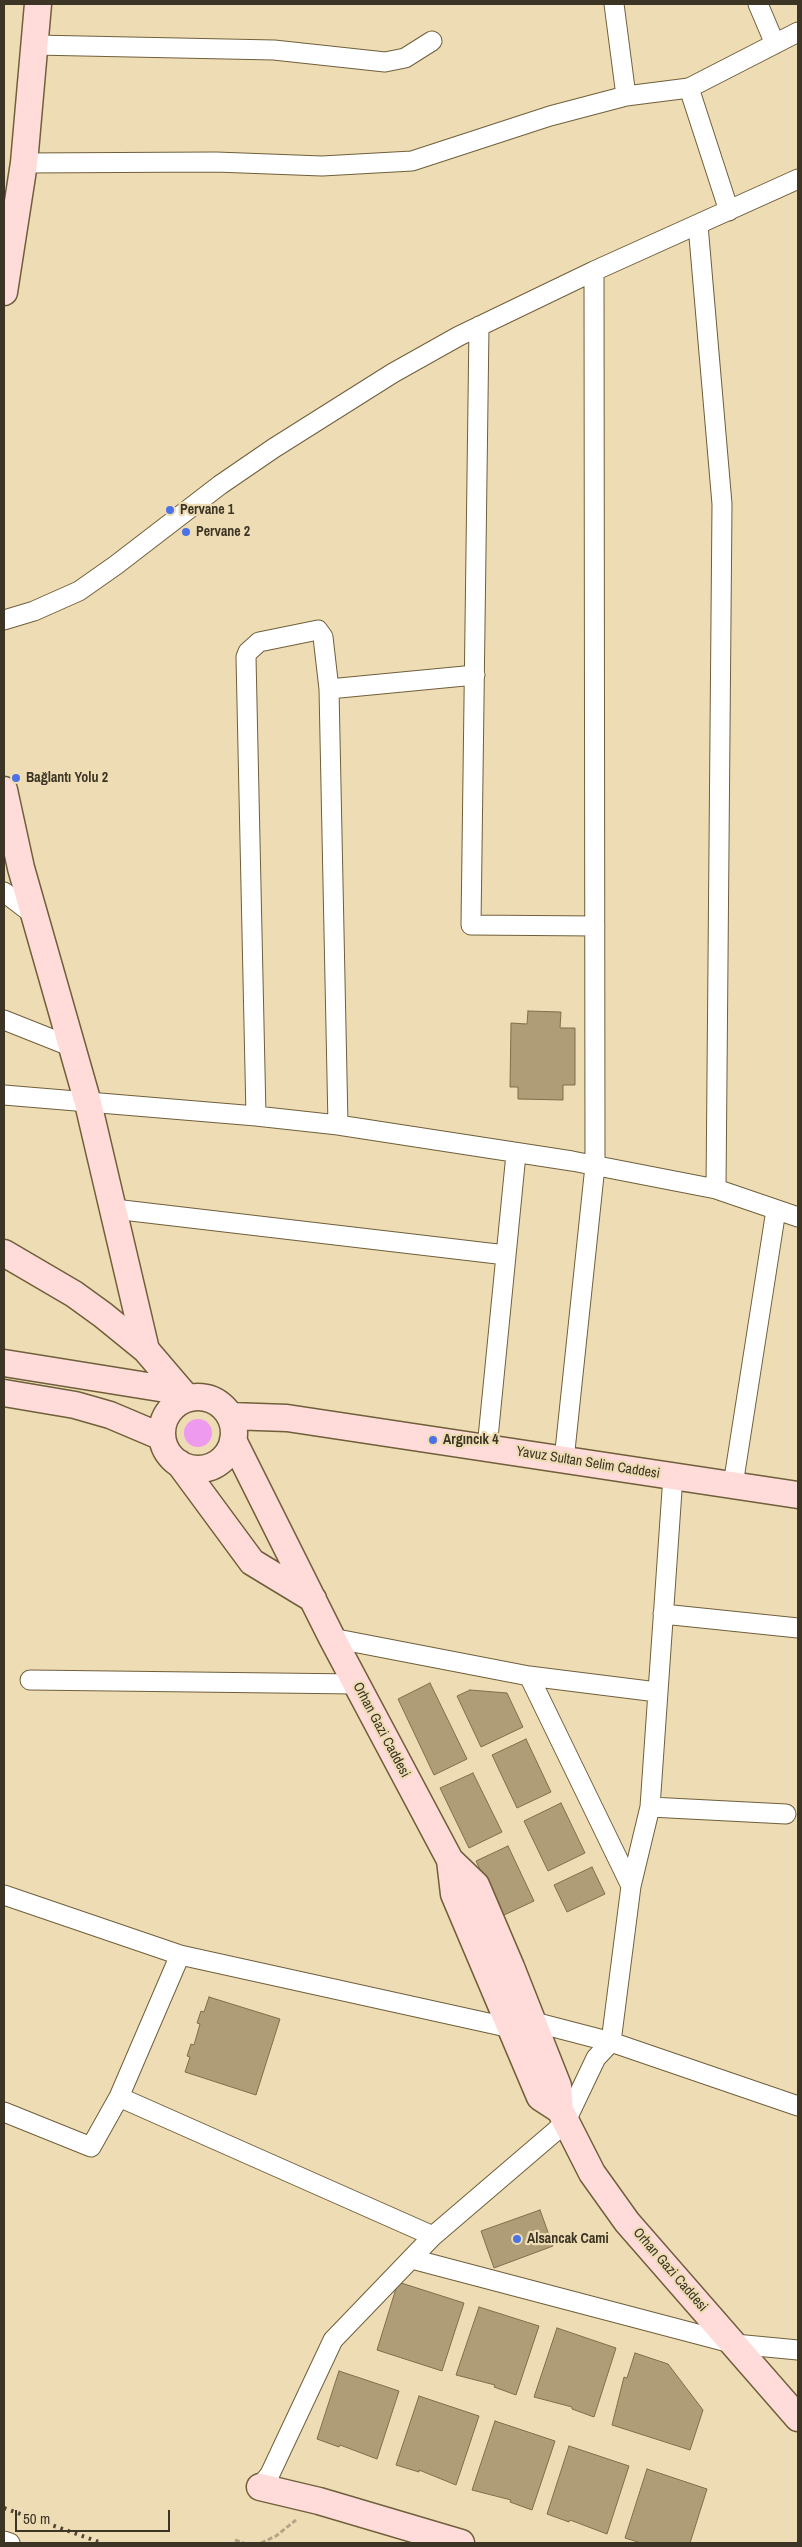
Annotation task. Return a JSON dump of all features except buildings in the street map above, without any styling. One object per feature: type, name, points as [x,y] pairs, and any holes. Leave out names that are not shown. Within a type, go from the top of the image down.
[{"type":"street","points":[[4,285],[24,163],[38,4]]},
{"type":"street","points":[[614,4],[626,96]]},
{"type":"street","points":[[758,4],[775,44]]},
{"type":"street","points":[[24,163],[207,162],[322,166],[412,161],[550,116],[626,96],[689,88],[798,32]]},
{"type":"street","points":[[35,45],[274,50],[385,62],[405,58],[432,41]]},
{"type":"street","points":[[689,88],[729,211]]},
{"type":"street","points":[[4,620],[34,611],[79,591],[220,485],[274,448],[393,373],[479,326],[594,270],[798,179]]},
{"type":"street","points":[[698,225],[722,504],[716,1189]]},
{"type":"street","points":[[564,1460],[595,1166],[594,270]]},
{"type":"street","points":[[479,326],[471,926],[595,926]]},
{"type":"street","points":[[256,1116],[246,657],[248,652],[259,642],[318,630],[323,637],[329,689],[338,1125]]},
{"type":"street","points":[[329,689],[474,675]]},
{"type":"street","points":[[4,790],[34,915],[88,1103],[146,1350]]},
{"type":"street","points":[[4,892],[34,915]]},
{"type":"street","points":[[4,1020],[72,1046]]},
{"type":"street","points":[[4,1095],[256,1116],[338,1125],[595,1166],[716,1189],[798,1217]]},
{"type":"street","points":[[487,1448],[516,1154]]},
{"type":"street","points":[[114,1210],[506,1255]]},
{"type":"street","points":[[733,1485],[776,1210]]},
{"type":"street","points":[[4,1253],[74,1294],[146,1350],[184,1399]]},
{"type":"street","points":[[4,1364],[166,1389],[184,1399]]},
{"type":"street","points":[[4,1393],[75,1405],[110,1415],[162,1437]]},
{"type":"street","points":[[179,1463],[196,1469],[209,1467],[224,1457],[231,1428],[222,1406],[211,1399],[199,1397],[184,1399],[171,1408],[165,1419],[162,1437],[169,1455],[179,1463],[252,1562],[313,1599]]},
{"type":"street","name":"Yavuz Sultan Selim Caddesi","points":[[231,1428],[287,1418],[798,1495]]},
{"type":"street","name":"Orhan Gazi Caddesi","points":[[231,1428],[332,1638],[450,1860],[476,1885],[522,2025],[558,2086],[562,2116],[592,2173],[612,2203],[798,2418]]},
{"type":"street","points":[[461,2543],[319,2501],[260,2487],[270,2474],[333,2340],[433,2236],[562,2116],[596,2058],[611,2042],[631,1886],[650,1807],[673,1476]]},
{"type":"street","points":[[663,1614],[798,1628]]},
{"type":"street","points":[[332,1638],[530,1676],[657,1692]]},
{"type":"street","points":[[530,1676],[631,1886]]},
{"type":"street","points":[[30,1680],[356,1684]]},
{"type":"street","points":[[650,1807],[786,1814]]},
{"type":"street","points":[[4,1895],[180,1955],[611,2042],[798,2106]]},
{"type":"street","points":[[4,2112],[91,2147],[119,2097],[180,1955]]},
{"type":"street","points":[[119,2097],[433,2236]]},
{"type":"street","points":[[412,2259],[735,2344],[798,2350]]},
{"type":"street","points":[[4,2541],[10,2543]]},
{"type":"path","points":[[262,2543],[276,2536],[319,2501]]},
{"type":"path","points":[[235,2540],[244,2543]]},
{"type":"shaded area","points":[[198,1419],[208,1423],[212,1433],[208,1443],[198,1447],[188,1443],[184,1433],[188,1423]]},
{"type":"railway","points":[[4,2508],[102,2543]]},
{"type":"place","name":"Pervane 1","points":[[170,510]]},
{"type":"place","name":"Pervane 2","points":[[186,532]]},
{"type":"place","name":"Bağlantı Yolu 2","points":[[16,778]]},
{"type":"place","name":"Argıncık 4","points":[[433,1440]]},
{"type":"place","name":"Alsancak Cami","points":[[517,2239]]}]
